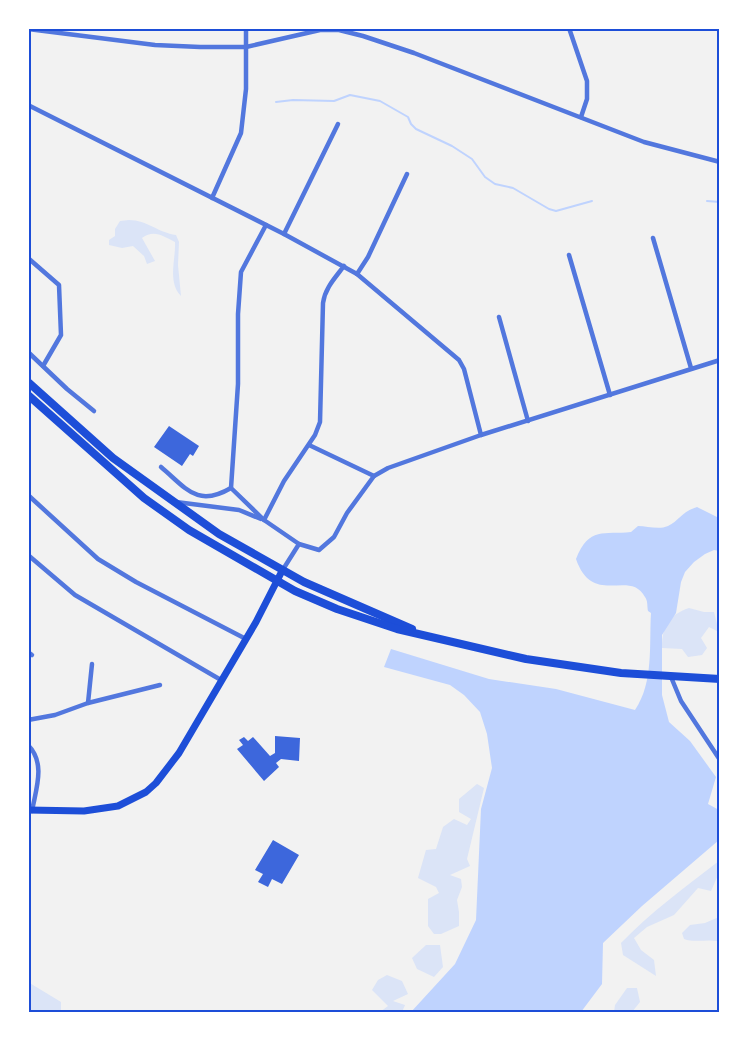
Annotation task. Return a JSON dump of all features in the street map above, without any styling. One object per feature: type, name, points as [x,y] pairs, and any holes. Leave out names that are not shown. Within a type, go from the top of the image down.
[{"type":"main road","points":[[28,382],[113,458],[219,534],[282,570],[370,612],[436,638]]},
{"type":"main road","points":[[28,395],[144,498],[189,530],[295,591],[397,629],[526,659],[669,677],[720,679]]},
{"type":"main road","points":[[30,811],[84,811],[118,806],[146,792],[156,783],[179,753],[256,622],[282,570]]},
{"type":"street","points":[[212,198],[241,133],[246,89],[246,28]]},
{"type":"street","points":[[569,28],[587,81],[587,99],[581,117]]},
{"type":"street","points":[[28,29],[155,45],[246,47],[320,30],[339,30],[414,53],[644,141],[720,162]]},
{"type":"street","points":[[28,105],[284,234],[357,274],[459,360],[464,369],[481,435]]},
{"type":"street","points":[[284,234],[338,124]]},
{"type":"street","points":[[357,274],[368,257],[407,174]]},
{"type":"street","points":[[266,225],[241,272],[238,314],[238,384],[231,488],[264,520],[299,544],[319,550],[334,537],[347,513],[374,476],[388,468],[481,435],[720,360]]},
{"type":"street","points":[[653,238],[691,368]]},
{"type":"street","points":[[569,255],[610,395]]},
{"type":"street","points":[[28,258],[59,285],[62,335],[43,366]]},
{"type":"street","points":[[264,520],[284,481],[309,445],[320,422],[324,295],[344,266]]},
{"type":"street","points":[[499,317],[528,421]]},
{"type":"street","points":[[28,352],[94,411]]},
{"type":"street","points":[[309,445],[374,476]]},
{"type":"street","points":[[161,467],[197,496],[213,497],[231,488]]},
{"type":"street","points":[[28,495],[98,559],[136,582],[246,639]]},
{"type":"street","points":[[175,502],[239,510],[264,520]]},
{"type":"street","points":[[282,570],[299,544]]},
{"type":"street","points":[[28,555],[75,595],[221,680]]},
{"type":"street","points":[[88,703],[92,664]]},
{"type":"street","points":[[669,677],[681,701],[720,760]]},
{"type":"street","points":[[28,720],[55,715],[88,703],[160,685]]},
{"type":"street","points":[[28,745],[33,750],[39,766],[30,811]]},
{"type":"shaded area","points":[[120,221],[142,222],[176,235],[179,242],[178,265],[181,296],[173,277],[175,242],[155,234],[142,238],[155,261],[147,264],[144,256],[133,246],[122,248],[109,245],[109,240],[115,236],[115,229]]},
{"type":"shaded area","points":[[689,608],[714,612],[719,632],[709,627],[701,638],[707,648],[702,655],[688,657],[682,649],[662,648],[663,633],[668,622],[676,614]]},
{"type":"shaded area","points":[[477,784],[484,788],[467,859],[470,866],[450,875],[461,879],[462,887],[457,900],[459,926],[441,934],[434,934],[428,926],[428,899],[439,893],[436,887],[418,878],[426,850],[436,849],[443,827],[454,819],[467,825],[471,819],[459,812],[459,799]]},
{"type":"shaded area","points":[[719,861],[719,873],[711,891],[698,888],[674,915],[647,927],[634,938],[641,950],[654,960],[656,976],[623,955],[621,943],[632,932],[668,900]]},
{"type":"shaded area","points":[[719,917],[717,941],[684,939],[682,933],[690,925],[705,923]]},
{"type":"shaded area","points":[[426,945],[440,945],[443,967],[434,977],[417,969],[412,958]]},
{"type":"shaded area","points":[[387,975],[402,981],[408,994],[393,1001],[405,1005],[402,1012],[380,1012],[388,1006],[372,990],[378,980]]},
{"type":"shaded area","points":[[28,982],[61,1002],[61,1010],[66,1012],[29,1012]]},
{"type":"shaded area","points":[[627,988],[637,988],[640,1002],[632,1012],[614,1012],[615,1005]]},
{"type":"water","points":[[697,507],[719,518],[719,551],[714,550],[694,562],[685,572],[681,582],[676,613],[662,635],[662,695],[669,722],[690,741],[716,777],[708,804],[719,810],[719,840],[603,943],[602,984],[581,1012],[411,1012],[455,964],[476,920],[481,809],[492,768],[487,734],[480,712],[464,695],[450,685],[384,667],[391,649],[489,679],[556,689],[635,710],[648,675],[651,613],[648,611],[647,600],[638,589],[630,586],[601,585],[592,582],[583,574],[576,559],[586,541],[598,534],[631,532],[638,526],[664,527]]},
{"type":"building","points":[[169,426],[199,446],[193,456],[190,454],[182,466],[154,447]]},
{"type":"building","points":[[275,736],[300,738],[299,761],[281,759],[276,763],[279,767],[264,781],[237,749],[243,745],[239,740],[244,737],[248,741],[253,737],[270,756],[275,753]]},
{"type":"building","points":[[273,840],[299,855],[282,884],[272,879],[268,887],[258,882],[263,874],[255,870]]},
{"type":"waterway","points":[[276,102],[334,101],[350,95],[380,101],[408,117],[416,129],[452,146],[472,159],[485,177],[495,184],[513,188],[556,211],[592,201]]},
{"type":"waterway","points":[[707,201],[720,202]]}]
